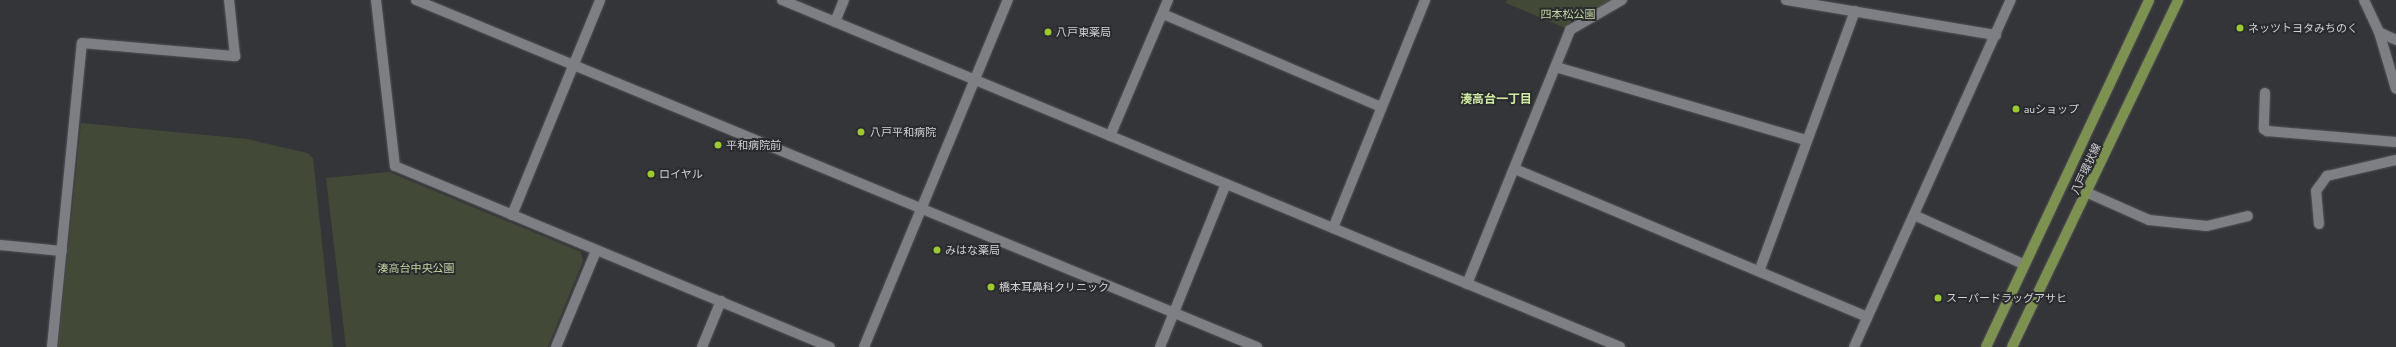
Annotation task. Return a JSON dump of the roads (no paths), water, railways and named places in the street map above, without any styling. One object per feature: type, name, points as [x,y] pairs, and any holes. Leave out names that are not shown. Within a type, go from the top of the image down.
[{"type":"main road","name":"八戸環状線","points":[[1986,347],[2023,264],[2149,0]]},
{"type":"main road","name":"八戸環状線","points":[[2012,347],[2088,193],[2178,0]]},
{"type":"street","points":[[52,347],[82,42],[235,56],[230,0]]},
{"type":"street","points":[[376,0],[395,166],[596,251],[830,347]]},
{"type":"street","points":[[416,0],[922,207],[1257,347]]},
{"type":"street","points":[[512,215],[600,0]]},
{"type":"street","points":[[782,0],[1620,347]]},
{"type":"street","points":[[835,22],[844,0]]},
{"type":"street","points":[[864,347],[1008,0]]},
{"type":"street","points":[[1110,136],[1168,0]]},
{"type":"street","points":[[1333,228],[1425,0]]},
{"type":"street","points":[[1467,284],[1515,169],[1570,30],[1622,0]]},
{"type":"street","points":[[1786,0],[1996,35]]},
{"type":"street","points":[[1854,347],[2011,0]]},
{"type":"street","points":[[2364,0],[2379,32],[2396,88]]},
{"type":"street","points":[[1760,270],[1806,140],[1855,11]]},
{"type":"street","points":[[1162,14],[1381,107]]},
{"type":"street","points":[[2379,32],[2396,40]]},
{"type":"street","points":[[1556,67],[1806,140]]},
{"type":"street","points":[[2265,93],[2264,129],[2267,131],[2396,142]]},
{"type":"street","points":[[2319,224],[2316,192],[2327,176],[2396,160]]},
{"type":"street","points":[[1515,169],[1760,270],[1867,316]]},
{"type":"street","points":[[1160,347],[1226,184]]},
{"type":"street","points":[[2088,193],[2150,220],[2207,226],[2248,216]]},
{"type":"street","points":[[1914,215],[2023,264]]},
{"type":"street","points":[[0,245],[62,251]]},
{"type":"street","points":[[556,347],[596,251]]},
{"type":"street","points":[[702,347],[720,301]]},
{"type":"place","name":"ネッツトヨタみちのく","points":[[2240,28]]},
{"type":"place","name":"八戸東薬局","points":[[1048,32]]},
{"type":"place","name":"auショップ","points":[[2016,109]]},
{"type":"place","name":"八戸平和病院","points":[[861,132]]},
{"type":"place","name":"平和病院前","points":[[718,145]]},
{"type":"place","name":"ロイヤル","points":[[651,174]]},
{"type":"place","name":"みはな薬局","points":[[937,250]]},
{"type":"place","name":"橋本耳鼻科クリニック","points":[[991,287]]},
{"type":"place","name":"スーパードラッグアサヒ","points":[[1938,298]]},
{"type":"district","name":"湊高台一丁目","points":[[1496,100]]},
{"type":"park label","name":"四本松公園","points":[[1568,14]]},
{"type":"park label","name":"湊高台中央公園","points":[[416,268]]}]
